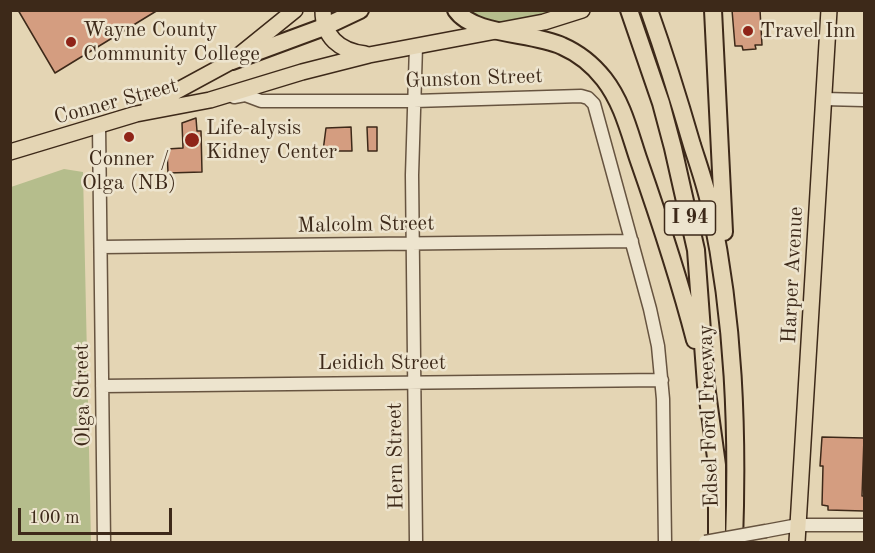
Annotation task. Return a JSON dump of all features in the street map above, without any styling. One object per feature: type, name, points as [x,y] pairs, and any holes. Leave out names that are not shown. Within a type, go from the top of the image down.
[{"type":"highway","points":[[232,61],[323,19],[360,10]]},
{"type":"highway","points":[[456,10],[467,21],[496,31],[540,38],[568,49],[595,69],[614,94],[680,279],[706,385]]},
{"type":"highway","name":"Edsel Ford Freeway","points":[[629,10],[661,103],[694,241],[706,385],[717,465],[717,543]]},
{"type":"highway","name":"Edsel Ford Freeway","points":[[649,10],[675,85],[711,210],[729,314],[737,471],[734,543]]},
{"type":"highway","points":[[712,10],[729,314]]},
{"type":"main road","points":[[136,114],[232,61],[295,10]]},
{"type":"main road","name":"Conner Street","points":[[10,152],[136,114],[210,100],[258,84],[369,55],[544,22],[582,10]]},
{"type":"main road","name":"Harper Avenue","points":[[797,543],[829,10]]},
{"type":"main road","points":[[323,19],[332,39],[347,50],[369,55]]},
{"type":"street","name":"Hern Street","points":[[416,46],[413,244],[416,543]]},
{"type":"street","name":"Gunston Street","points":[[210,100],[245,95],[261,101],[414,101],[581,96],[588,98],[594,104],[632,241]]},
{"type":"street","points":[[824,99],[864,100]]},
{"type":"street","name":"Olga Street","points":[[99,126],[104,543]]},
{"type":"street","points":[[632,241],[650,309],[662,380],[665,543]]},
{"type":"street","name":"Malcolm Street","points":[[101,247],[632,241]]},
{"type":"street","name":"Leidich Street","points":[[102,386],[662,380]]},
{"type":"street","points":[[705,543],[798,525],[864,525]]},
{"type":"green space","points":[[465,11],[553,11],[520,19],[496,21],[474,17]]},
{"type":"green space","points":[[64,169],[83,172],[91,542],[11,542],[11,187]]},
{"type":"building","name":"Wayne County Community College","points":[[18,10],[158,10],[55,73]]},
{"type":"building","name":"Travel Inn","points":[[732,10],[760,10],[762,45],[755,45],[756,49],[743,50],[742,46],[735,46]]},
{"type":"building","name":"Life-alysis Kidney Center","points":[[196,118],[197,131],[201,131],[202,172],[168,173],[167,149],[183,148],[182,123]]},
{"type":"building","points":[[351,127],[352,151],[323,151],[326,128]]},
{"type":"building","points":[[367,127],[377,127],[377,151],[368,151]]},
{"type":"building","points":[[822,437],[864,438],[862,496],[864,496],[864,511],[828,510],[828,506],[822,505],[823,466],[820,466]]},
{"type":"place","name":"Travel Inn","points":[[748,31]]},
{"type":"place","name":"Wayne County Community College","points":[[71,42]]},
{"type":"place","name":"Conner / Olga (NB)","points":[[129,137]]},
{"type":"place","name":"Life-alysis Kidney Center","points":[[192,140]]}]
